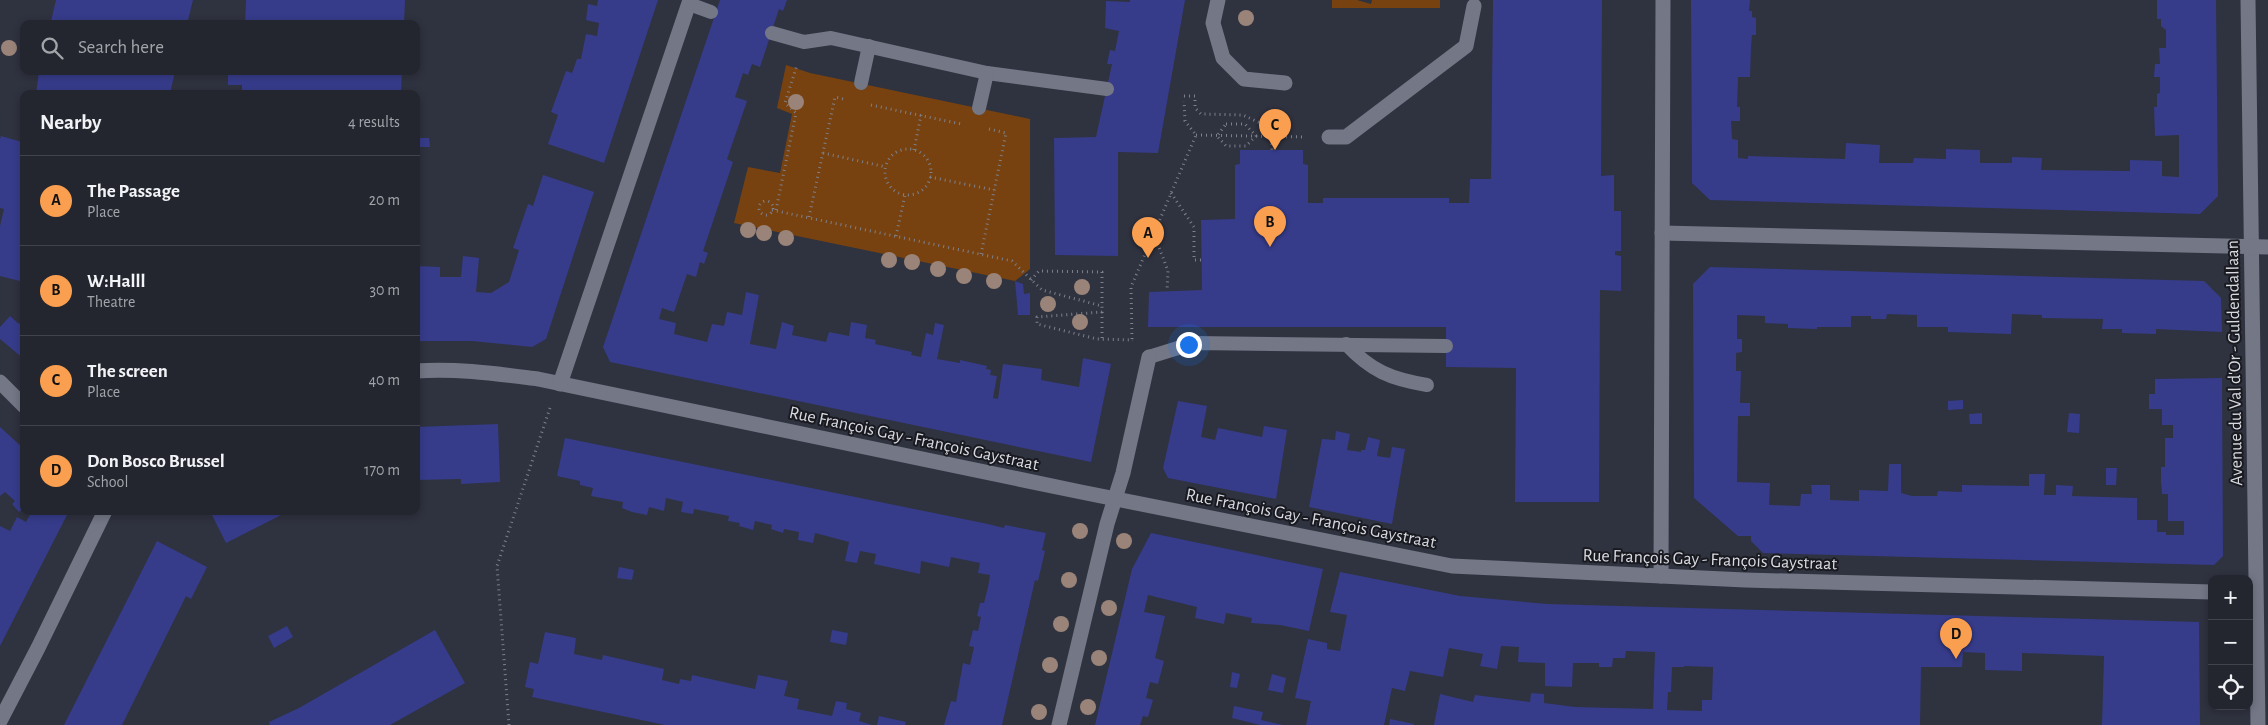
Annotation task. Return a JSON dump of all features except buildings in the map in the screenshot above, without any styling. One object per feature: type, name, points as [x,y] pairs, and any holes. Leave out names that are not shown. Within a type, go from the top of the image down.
[{"type":"street","points":[[1218,0],[1214,23],[1223,58],[1244,79],[1285,83]]},
{"type":"street","points":[[1661,576],[1663,0]]},
{"type":"street","name":"Avenue du Val d'Or - Guldendallaan","points":[[2248,0],[2258,595],[2258,725]]},
{"type":"street","points":[[560,384],[689,2]]},
{"type":"street","points":[[1329,137],[1346,137],[1466,46],[1474,6]]},
{"type":"street","points":[[1662,233],[2268,247]]},
{"type":"street","points":[[1059,725],[1106,524],[1116,498],[1150,356]]},
{"type":"street","name":"Rue François Gay - François Gaystraat","points":[[420,371],[491,373],[560,384],[1452,566],[1620,576],[2208,592]]},
{"type":"street","points":[[0,382],[20,402]]},
{"type":"street","points":[[0,721],[43,640],[103,515]]},
{"type":"lane","points":[[689,2],[711,12]]},
{"type":"lane","points":[[772,33],[804,42],[831,38],[987,73],[1107,89]]},
{"type":"lane","points":[[860,84],[869,46]]},
{"type":"lane","points":[[979,108],[987,73]]},
{"type":"lane","points":[[1150,356],[1194,343],[1446,346]]},
{"type":"lane","points":[[1346,344],[1362,361],[1383,374],[1404,381],[1427,385]]},
{"type":"path","points":[[804,42],[786,103],[796,113],[774,210],[768,215],[764,215],[759,208],[762,203],[766,202],[774,210],[1012,261],[1042,290],[1102,306]]},
{"type":"path","points":[[1184,96],[1195,96],[1195,108],[1201,114],[1243,114],[1271,128],[1272,150]]},
{"type":"path","points":[[809,217],[835,97],[844,99]]},
{"type":"path","points":[[1184,101],[1184,121],[1196,135],[1313,137]]},
{"type":"path","points":[[863,103],[968,125]]},
{"type":"path","points":[[914,150],[921,115]]},
{"type":"path","points":[[1217,136],[1226,124],[1245,124],[1256,136]]},
{"type":"path","points":[[981,254],[1006,133],[987,129]]},
{"type":"path","points":[[1102,312],[1037,317],[1037,324],[1102,339],[1132,340],[1131,287],[1196,135]]},
{"type":"path","points":[[1217,136],[1226,146],[1246,146],[1256,136]]},
{"type":"path","points":[[906,150],[914,150],[925,157],[929,163],[930,177],[921,191],[905,195],[897,192],[887,182],[886,167],[893,155],[906,150]]},
{"type":"path","points":[[823,154],[886,167]]},
{"type":"path","points":[[930,177],[994,190]]},
{"type":"path","points":[[1171,193],[1194,227],[1194,260],[1202,260]]},
{"type":"path","points":[[896,236],[905,195]]},
{"type":"path","points":[[1154,234],[1168,271],[1167,291]]},
{"type":"path","points":[[1031,280],[1039,271],[1102,272],[1102,339]]},
{"type":"path","points":[[509,725],[497,566],[552,403]]},
{"type":"shaded area","points":[[1332,0],[1357,0],[1371,4],[1372,0],[1440,0],[1440,8],[1332,8]]},
{"type":"shaded area","points":[[786,65],[810,73],[1030,119],[1030,269],[1015,281],[734,223],[748,167],[780,173],[792,114],[777,108]]},
{"type":"place","name":"The screen","points":[[1275,150]]},
{"type":"place","name":"W:Halll","points":[[1270,247]]},
{"type":"place","name":"The Passage","points":[[1148,258]]},
{"type":"place","name":"Don Bosco Brussel","points":[[1956,659]]}]
